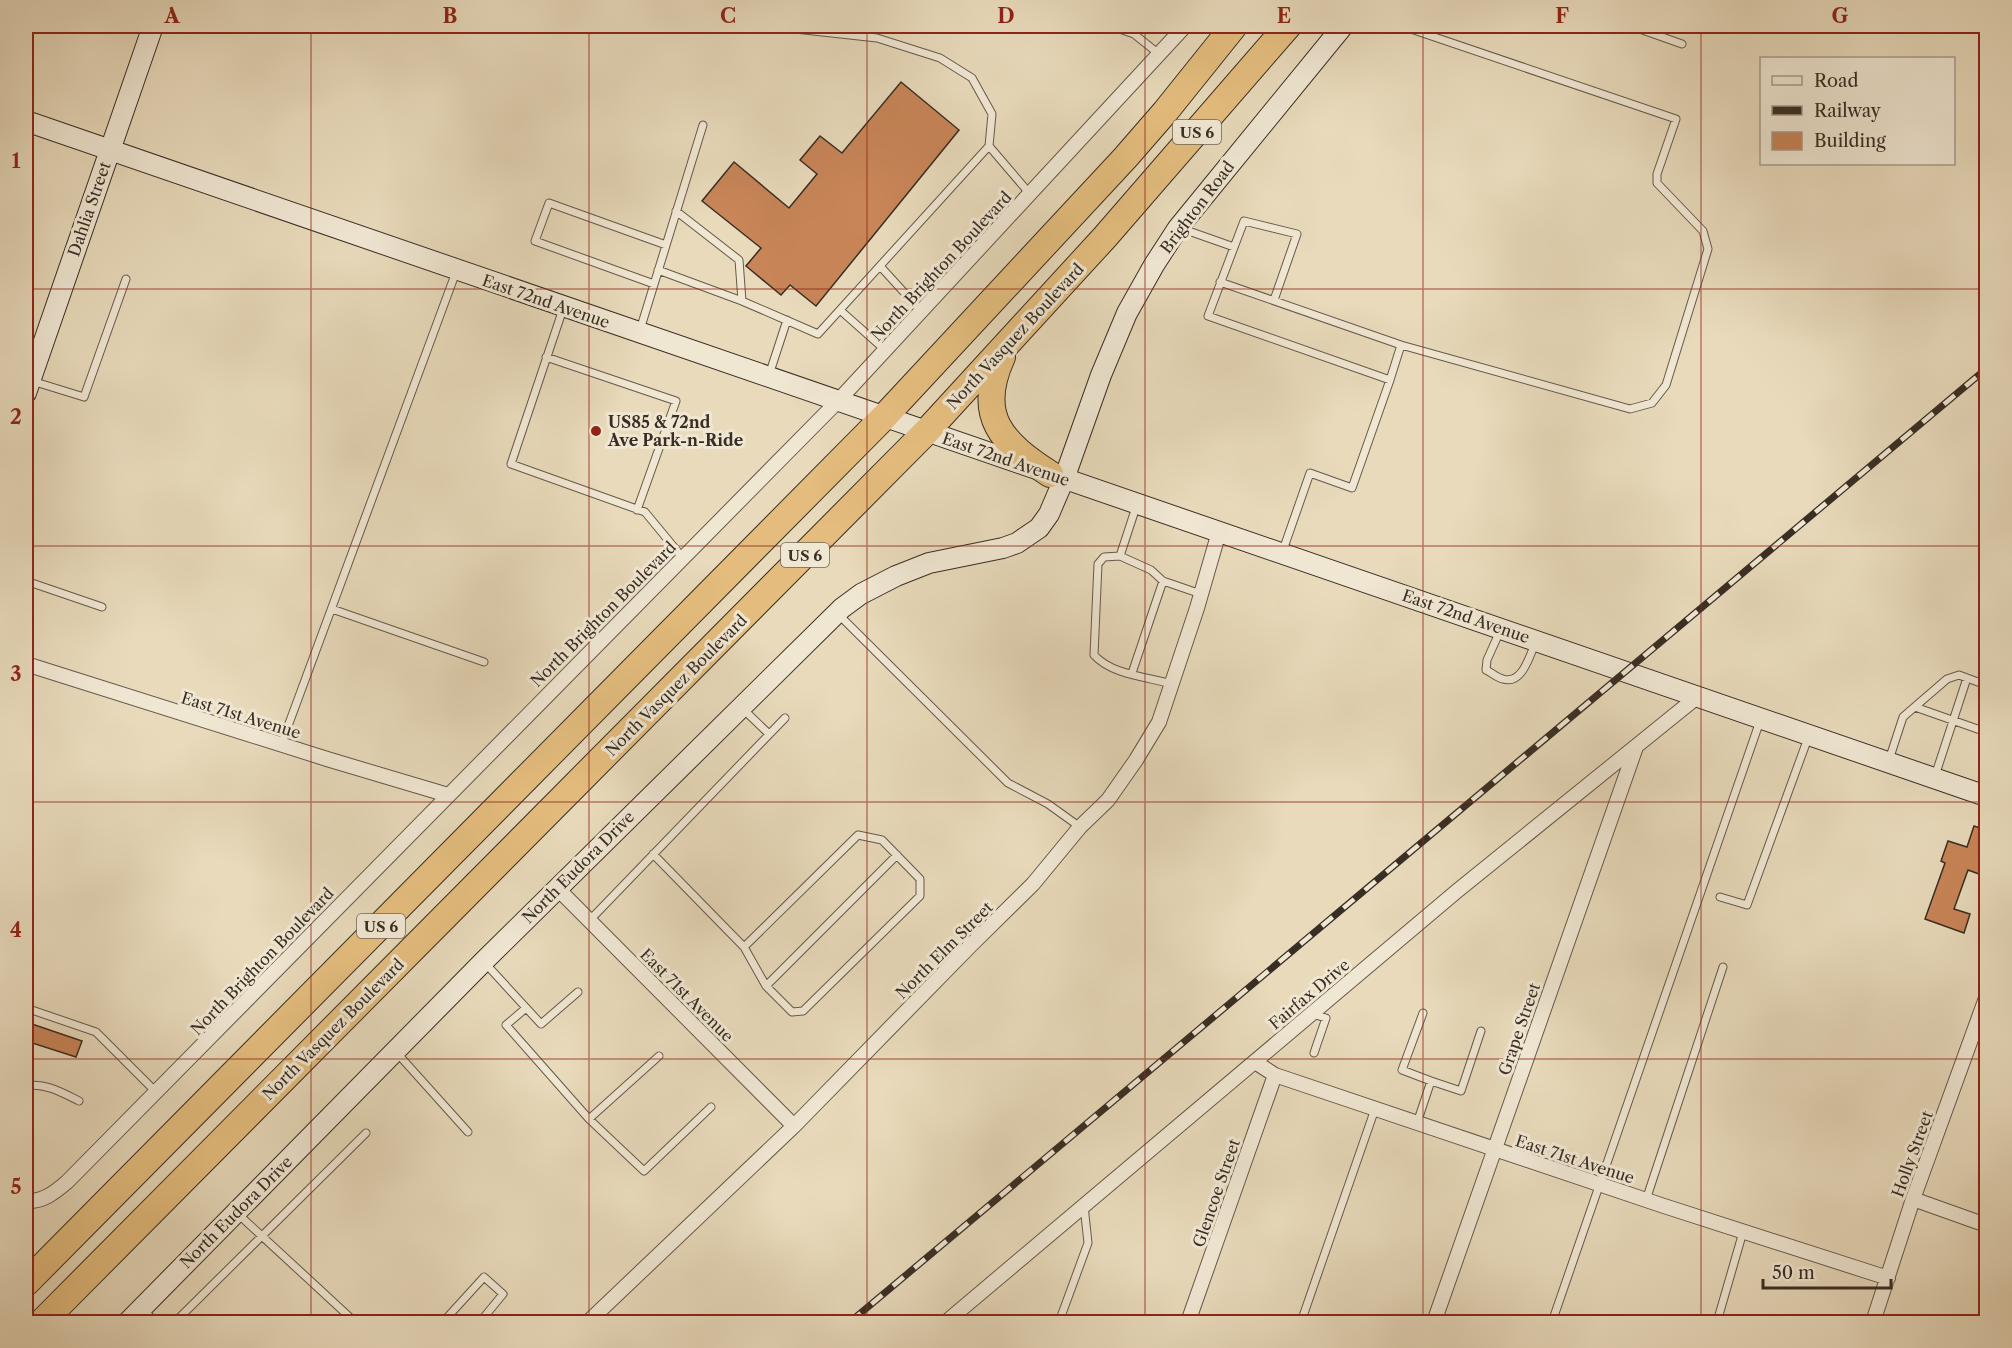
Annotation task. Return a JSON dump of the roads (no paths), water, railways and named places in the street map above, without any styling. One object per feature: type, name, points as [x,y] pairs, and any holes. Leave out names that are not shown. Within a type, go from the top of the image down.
[{"type":"highway","name":"US 6","points":[[26,1283],[884,417],[1125,158],[1172,104],[1234,26]]},
{"type":"highway","name":"North Vasquez Boulevard","points":[[42,1323],[927,431],[1008,345],[1288,26]]},
{"type":"highway","points":[[1008,345],[992,384],[990,398],[993,413],[999,427],[1016,450],[1057,476]]},
{"type":"street","name":"Dahlia Street","points":[[28,387],[153,26]]},
{"type":"street","name":"North Brighton Boulevard","points":[[26,1201],[42,1200],[53,1194],[683,558],[837,401],[1185,26]]},
{"type":"street","name":"Brighton Road","points":[[1057,476],[1127,313],[1154,265],[1178,228],[1343,26]]},
{"type":"street","name":"East 72nd Avenue","points":[[26,121],[1986,796]]},
{"type":"street","name":"North Eudora Drive","points":[[128,1323],[484,961],[837,613],[861,594],[896,576],[929,564],[1003,548],[1032,535],[1049,514],[1057,476]]},
{"type":"street","name":"North Elm Street","points":[[588,1323],[794,1126],[1033,884],[1080,827],[1108,800],[1159,722],[1173,684],[1219,532]]},
{"type":"street","name":"East 71st Avenue","points":[[26,664],[448,795]]},
{"type":"street","name":"Fairfax Drive","points":[[946,1323],[1457,891],[1697,697]]},
{"type":"street","name":"Grape Street","points":[[1434,1323],[1636,746]]},
{"type":"street","name":"East 71st Avenue","points":[[557,888],[794,1126]]},
{"type":"street","name":"Holly Street","points":[[1873,1323],[1913,1199],[1986,998]]},
{"type":"street","name":"East 71st Avenue","points":[[1254,1062],[1275,1075],[1600,1185],[1888,1278]]},
{"type":"street","name":"Glencoe Street","points":[[1188,1323],[1275,1075]]},
{"type":"street","points":[[1913,1199],[1986,1225]]},
{"type":"lane","points":[[658,270],[742,301],[818,334],[989,146],[992,114],[972,78],[940,58],[877,38],[768,26]]},
{"type":"lane","points":[[1111,26],[1134,34],[1159,54]]},
{"type":"lane","points":[[1220,282],[1401,345],[1630,409],[1652,403],[1666,385],[1708,249],[1703,231],[1657,183],[1657,174],[1676,119],[1402,26]]},
{"type":"lane","points":[[1633,26],[1682,44]]},
{"type":"lane","points":[[639,332],[703,125]]},
{"type":"lane","points":[[989,146],[1030,194]]},
{"type":"lane","points":[[654,284],[535,241],[549,203],[666,245]]},
{"type":"lane","points":[[676,211],[739,260],[742,301]]},
{"type":"lane","points":[[1274,300],[1297,234],[1244,221],[1208,316],[1390,380]]},
{"type":"lane","points":[[1178,228],[1234,247]]},
{"type":"lane","points":[[880,266],[921,310]]},
{"type":"lane","points":[[281,745],[457,270]]},
{"type":"lane","points":[[28,387],[84,397],[126,279]]},
{"type":"lane","points":[[564,307],[511,464],[645,513],[683,558]]},
{"type":"lane","points":[[840,310],[885,350]]},
{"type":"lane","points":[[769,377],[787,320]]},
{"type":"lane","points":[[1282,554],[1310,473],[1352,488],[1401,345]]},
{"type":"lane","points":[[546,357],[676,401],[637,510]]},
{"type":"lane","points":[[1120,556],[1137,504]]},
{"type":"lane","points":[[1173,684],[1112,668],[1094,655],[1098,564],[1104,557],[1120,556],[1151,570],[1163,581],[1201,594]]},
{"type":"lane","points":[[26,581],[102,607]]},
{"type":"lane","points":[[1132,673],[1163,581]]},
{"type":"lane","points":[[332,609],[484,662]]},
{"type":"lane","points":[[837,613],[1008,783],[1048,804],[1080,827]]},
{"type":"lane","points":[[1502,629],[1487,660],[1486,670],[1504,680],[1520,676],[1537,641]]},
{"type":"lane","points":[[1888,762],[1903,717],[1947,679],[1959,675],[1986,685]]},
{"type":"lane","points":[[1934,778],[1967,678]]},
{"type":"lane","points":[[741,707],[769,734]]},
{"type":"lane","points":[[1915,707],[1986,732]]},
{"type":"lane","points":[[589,921],[784,718]]},
{"type":"lane","points":[[1552,1323],[1761,719]]},
{"type":"lane","points":[[1720,897],[1747,905],[1809,735]]},
{"type":"lane","points":[[653,854],[744,947],[766,986],[792,1012],[802,1011],[920,896],[920,879],[882,840],[858,835],[744,947]]},
{"type":"lane","points":[[766,986],[897,855]]},
{"type":"lane","points":[[484,961],[542,1024],[578,992]]},
{"type":"lane","points":[[1646,1200],[1723,967]]},
{"type":"lane","points":[[26,1008],[96,1032],[156,1092]]},
{"type":"lane","points":[[526,1008],[506,1025],[589,1119],[644,1171],[711,1107]]},
{"type":"lane","points":[[1424,1013],[1402,1070],[1431,1081],[1461,1090],[1481,1032]]},
{"type":"lane","points":[[1312,1014],[1326,1018],[1314,1053]]},
{"type":"lane","points":[[395,1051],[468,1132]]},
{"type":"lane","points":[[589,1119],[659,1056]]},
{"type":"lane","points":[[1418,1123],[1431,1081]]},
{"type":"lane","points":[[26,1086],[36,1084],[57,1090],[79,1101]]},
{"type":"lane","points":[[1301,1323],[1375,1109]]},
{"type":"lane","points":[[175,1323],[366,1133]]},
{"type":"lane","points":[[1059,1323],[1088,1243],[1084,1206]]},
{"type":"lane","points":[[237,1212],[355,1323]]},
{"type":"lane","points":[[1717,1323],[1743,1232]]},
{"type":"lane","points":[[443,1323],[484,1277],[503,1294],[480,1323]]},
{"type":"lane","points":[[141,1308],[156,1323]]},
{"type":"railway","points":[[850,1322],[1986,369]]},
{"type":"place","name":"US85 & 72nd Ave Park-n-Ride","points":[[596,431]]}]
